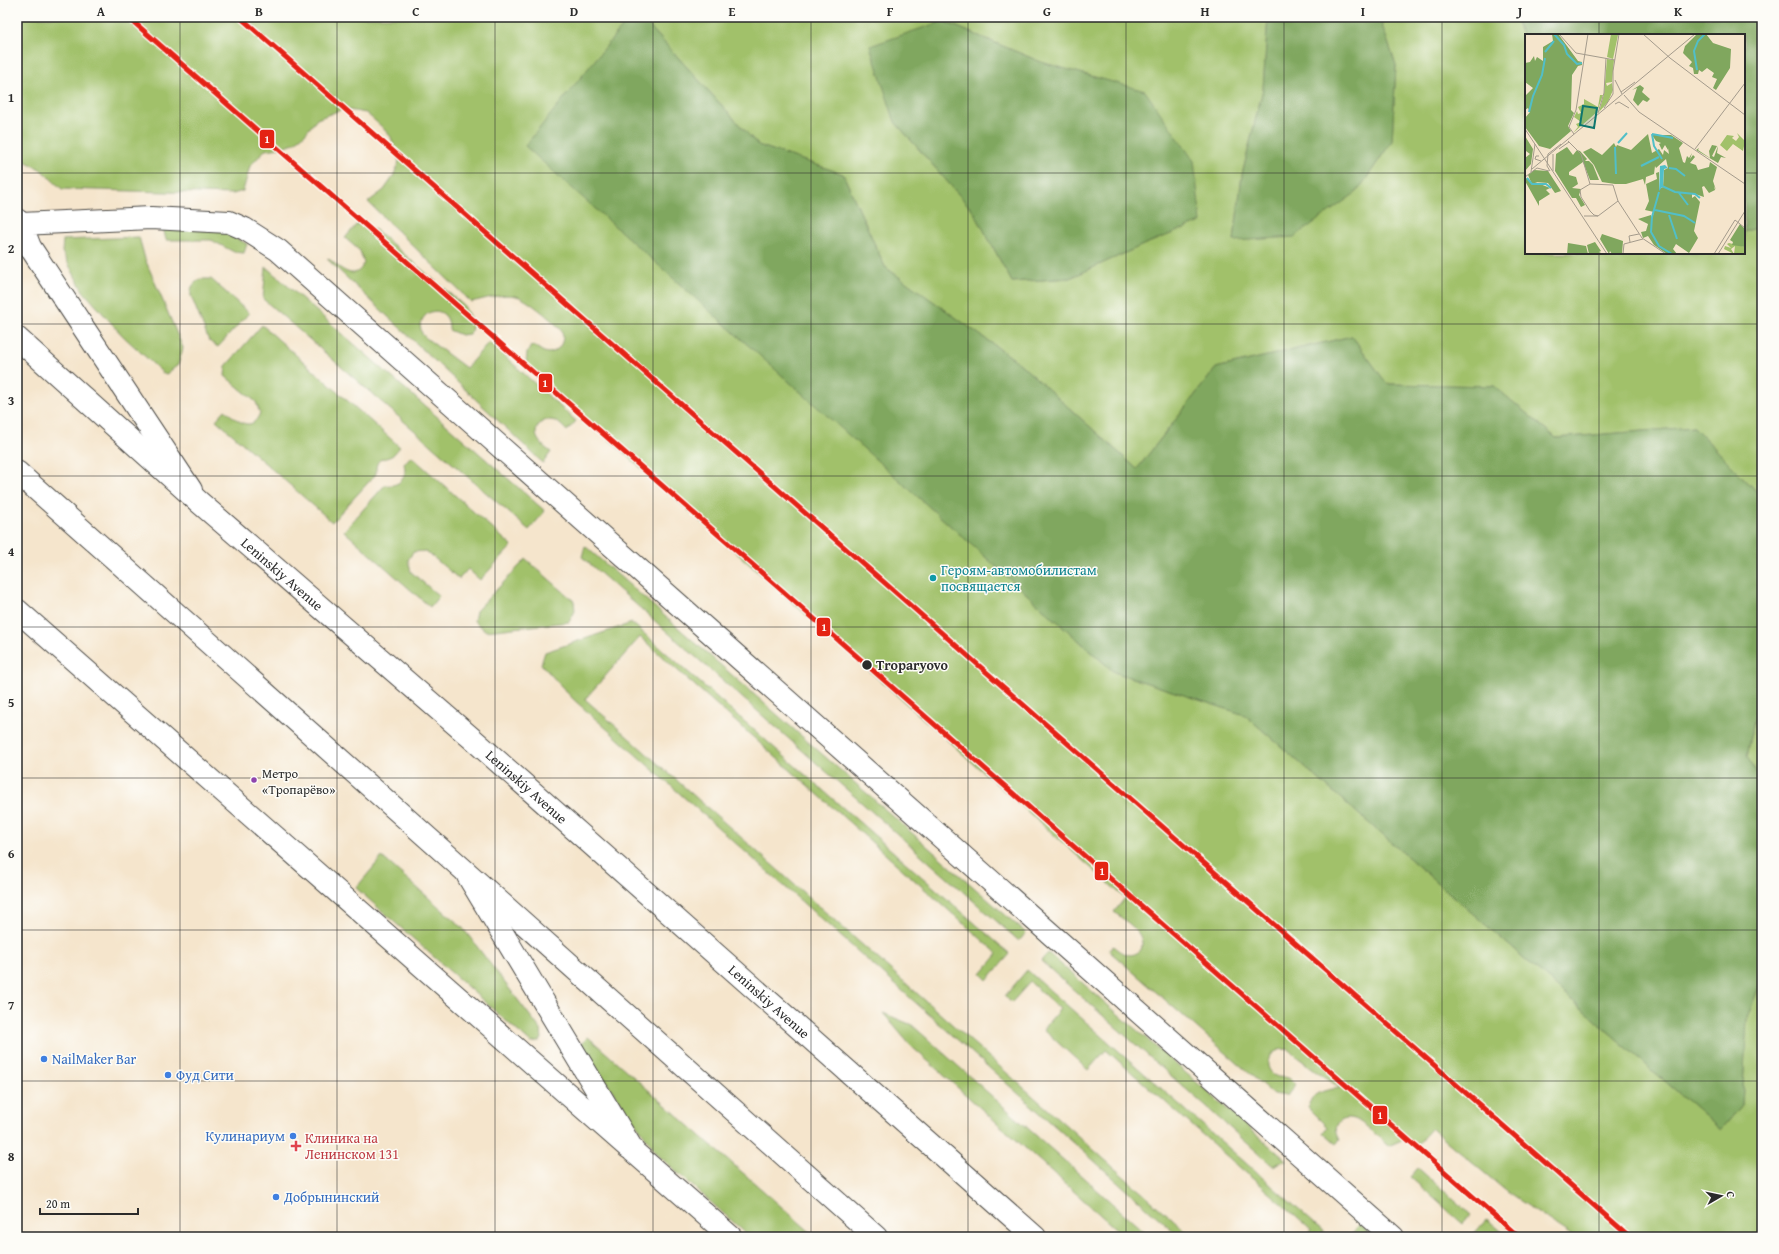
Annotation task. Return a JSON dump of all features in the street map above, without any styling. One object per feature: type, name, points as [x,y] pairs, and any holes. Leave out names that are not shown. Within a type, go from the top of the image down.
[{"type":"main road","points":[[199,502],[30,247],[19,222],[151,218],[229,222],[245,229],[278,250],[1393,1237]]},
{"type":"main road","name":"Leninskiy Avenue","points":[[17,338],[199,502],[476,742],[1035,1237]]},
{"type":"main road","points":[[17,472],[876,1237]]},
{"type":"main road","points":[[17,610],[731,1237]]},
{"type":"main road","points":[[463,868],[634,1152]]},
{"type":"green space","points":[[17,17],[630,17],[526,146],[1114,672],[1245,715],[1721,1130],[1742,1105],[1747,1018],[1762,979],[1762,1237],[1574,1237],[1512,1196],[1432,1129],[1416,1146],[1402,1140],[1388,1146],[1365,1125],[1351,1118],[1344,1118],[1339,1122],[1336,1129],[1340,1140],[1336,1144],[1323,1133],[1327,1127],[1307,1107],[1317,1094],[1340,1088],[1297,1057],[1290,1050],[1284,1049],[1279,1050],[1270,1056],[1268,1065],[1274,1075],[1288,1078],[1296,1083],[1287,1096],[1273,1094],[1109,951],[1113,946],[1123,953],[1130,955],[1141,950],[1141,938],[1138,933],[1114,912],[1125,898],[543,381],[526,364],[527,353],[531,346],[534,346],[546,353],[550,353],[556,351],[560,346],[563,335],[554,323],[541,311],[516,296],[499,296],[471,302],[368,202],[384,190],[393,177],[399,162],[391,137],[366,113],[343,109],[317,119],[304,135],[294,143],[280,148],[265,150],[250,166],[243,191],[233,194],[62,189],[40,169],[17,157]]},
{"type":"green space","points":[[630,17],[641,17],[758,145],[843,174],[885,267],[1018,362],[1137,469],[1216,368],[1352,336],[1387,384],[1494,386],[1556,438],[1694,427],[1762,497],[1762,679],[1747,757],[1762,781],[1762,979],[1747,1018],[1742,1105],[1721,1130],[1245,715],[1114,672],[525,146]]},
{"type":"green space","points":[[641,17],[1268,17],[1263,89],[1242,175],[1234,241],[1357,192],[1392,141],[1396,65],[1379,17],[1515,17],[1525,43],[1525,254],[1745,254],[1745,232],[1757,228],[1762,219],[1762,319],[1757,327],[1762,340],[1762,497],[1694,427],[1556,438],[1494,386],[1387,384],[1352,336],[1216,368],[1137,469],[1018,362],[885,267],[843,174],[758,145]],"holes":[[[943,21],[1041,62],[1201,222],[1143,245],[1070,278],[1012,282],[974,212],[895,122]]]},
{"type":"green space","points":[[1268,17],[1379,17],[1396,65],[1392,141],[1357,192],[1294,237],[1234,241],[1242,175],[1263,89]]},
{"type":"green space","points":[[1515,17],[1762,17],[1762,219],[1757,228],[1745,232],[1745,34],[1525,34],[1525,43]]},
{"type":"green space","points":[[943,21],[1041,62],[1145,91],[1194,161],[1201,222],[1143,245],[1070,278],[1012,282],[974,212],[895,122],[870,46]]},
{"type":"green space","points":[[357,224],[376,230],[464,306],[473,324],[470,334],[461,335],[449,330],[449,323],[446,317],[438,311],[427,314],[423,318],[420,325],[422,334],[426,338],[466,368],[489,342],[576,421],[567,431],[555,421],[545,420],[539,425],[536,433],[537,437],[539,441],[551,452],[543,463],[327,259],[328,258],[347,272],[352,273],[360,269],[364,263],[360,251],[345,238]]},
{"type":"green space","points":[[163,227],[217,228],[247,244],[244,253],[234,252],[211,240],[166,240]]},
{"type":"green space","points":[[139,237],[145,259],[183,348],[178,365],[165,375],[122,335],[83,291],[62,252],[63,240]]},
{"type":"green space","points":[[266,267],[545,511],[529,530],[263,299]]},
{"type":"green space","points":[[200,279],[211,279],[249,313],[218,347],[209,341],[191,296],[192,286]]},
{"type":"green space","points":[[262,325],[400,447],[390,457],[379,461],[376,468],[376,474],[332,522],[216,420],[225,410],[239,421],[248,424],[256,420],[260,413],[256,402],[225,376],[226,366]]},
{"type":"green space","points":[[411,456],[512,546],[480,580],[468,569],[459,579],[426,551],[413,552],[408,560],[411,572],[439,596],[430,607],[344,531],[385,485],[394,485],[401,480],[405,473],[404,464]]},
{"type":"green space","points":[[585,546],[1026,933],[1019,941],[582,557]]},
{"type":"green space","points":[[526,559],[574,601],[575,611],[569,622],[486,631],[474,621],[476,611]]},
{"type":"green space","points":[[632,623],[1010,954],[987,980],[981,974],[998,954],[640,637],[585,699],[1192,1237],[1180,1237],[573,699],[541,664],[545,652]]},
{"type":"green space","points":[[1762,679],[1762,781],[1747,758]]},
{"type":"green space","points":[[382,857],[462,927],[541,1030],[542,1039],[538,1042],[531,1043],[356,888]]},
{"type":"green space","points":[[1048,953],[1286,1160],[1273,1166],[1041,961]]},
{"type":"green space","points":[[1027,970],[1324,1232],[1319,1237],[1305,1237],[1311,1230],[1106,1050],[1088,1070],[1043,1029],[1060,1009],[1030,982],[1012,1002],[1005,996]]},
{"type":"green space","points":[[883,1013],[912,1025],[1150,1237],[1125,1237],[911,1046]]},
{"type":"green space","points":[[588,1037],[816,1237],[750,1237],[659,1156],[580,1045]]},
{"type":"green space","points":[[1418,1168],[1471,1215],[1463,1224],[1410,1177]]},
{"type":"green space","points":[[1487,1219],[1508,1237],[1471,1237]]},
{"type":"green space","points":[[1360,1225],[1374,1237],[1354,1237],[1351,1234]]},
{"type":"transit line","name":"1","points":[[128,17],[1519,1237]]},
{"type":"transit line","name":"1","points":[[240,17],[1630,1237]]},
{"type":"place","name":"Героям-автомобилистам посвящается","points":[[933,578]]},
{"type":"place","name":"Troparyovo","points":[[867,665]]},
{"type":"place","name":"Метро «Тропарёво»","points":[[254,780]]},
{"type":"place","name":"NailMaker Bar","points":[[44,1059]]},
{"type":"place","name":"Фуд Сити","points":[[168,1075]]},
{"type":"place","name":"Кулинариум","points":[[293,1136]]},
{"type":"place","name":"Клиника на Ленинском 131","points":[[296,1146]]},
{"type":"place","name":"Добрынинский","points":[[276,1197]]}]
